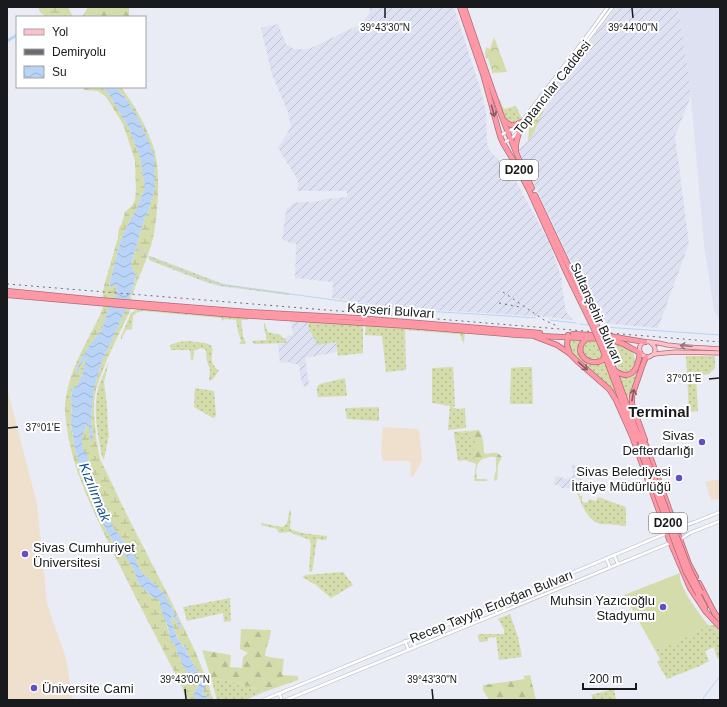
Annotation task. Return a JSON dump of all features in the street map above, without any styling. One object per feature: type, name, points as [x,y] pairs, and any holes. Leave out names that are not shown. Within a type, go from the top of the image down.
[{"type":"highway","name":"Sultanşehir Bulvarı","points":[[460,7],[483,74],[500,136],[529,190],[567,274],[595,326]]},
{"type":"highway","name":"Sultanşehir Bulvarı","points":[[464,7],[507,131],[614,370],[690,571],[707,609],[720,626]]},
{"type":"highway","points":[[503,119],[512,126],[521,125],[517,138],[517,155]]},
{"type":"highway","points":[[7,291],[99,302]]},
{"type":"highway","points":[[7,295],[135,304]]},
{"type":"highway","name":"Kayseri Bulvarı","points":[[135,304],[376,320],[568,335],[615,340],[640,353]]},
{"type":"highway","name":"Kayseri Bulvarı","points":[[135,304],[229,314],[529,335],[609,336],[645,342]]},
{"type":"highway","points":[[529,335],[545,340],[562,348],[602,382],[616,400],[632,436]]},
{"type":"highway","points":[[568,335],[568,348],[572,356]]},
{"type":"highway","points":[[588,338],[581,345],[580,352],[584,357],[591,362],[597,363],[603,360],[604,354]]},
{"type":"highway","name":"Sultanşehir Bulvarı","points":[[604,348],[604,354],[643,448]]},
{"type":"highway","points":[[631,348],[636,355],[638,363]]},
{"type":"highway","points":[[614,370],[618,374],[622,375],[631,374],[635,370],[638,363],[640,353]]},
{"type":"highway","points":[[646,357],[632,396],[632,404],[643,448],[677,528],[689,564],[715,614]]},
{"type":"highway","points":[[619,392],[632,436],[671,543],[690,588],[706,612],[720,626]]},
{"type":"highway","name":"Sultanşehir Bulvarı","points":[[700,593],[720,620]]},
{"type":"main road","points":[[720,349],[645,342],[641,345],[640,350],[640,353],[646,357],[651,357],[654,354],[675,352],[720,353]]},
{"type":"main road","points":[[652,343],[655,346],[654,354]]},
{"type":"street","name":"Toptancılar Caddesi","points":[[500,136],[521,125],[610,7]]},
{"type":"street","name":"Toptancılar Caddesi","points":[[503,143],[511,139],[579,46],[610,7]]},
{"type":"street","name":"Recep Tayyip Erdoğan Bulvarı","points":[[263,700],[271,698],[279,693],[667,532],[720,512]]},
{"type":"street","name":"Recep Tayyip Erdoğan Bulvarı","points":[[286,700],[681,539],[690,533],[720,521]]},
{"type":"street","points":[[614,555],[618,564]]},
{"type":"street","points":[[606,558],[610,567]]},
{"type":"street","points":[[501,602],[505,610]]},
{"type":"street","points":[[493,605],[497,614]]},
{"type":"street","points":[[412,638],[415,647]]},
{"type":"street","points":[[405,641],[408,650]]},
{"type":"street","points":[[279,693],[282,700]]},
{"type":"shaded area","points":[[369,7],[454,7],[482,94],[486,112],[487,143],[489,150],[511,172],[549,242],[562,279],[566,311],[573,320],[536,316],[398,308],[332,298],[333,282],[295,278],[296,244],[282,240],[286,210],[293,203],[347,197],[347,191],[297,191],[298,180],[278,148],[291,127],[288,112],[272,75],[261,28],[278,24],[286,44],[294,49],[309,49],[361,24],[370,12]]},
{"type":"shaded area","points":[[616,7],[678,7],[688,70],[691,96],[675,136],[689,244],[658,328],[600,323],[518,150],[528,141],[555,85],[560,81]]},
{"type":"shaded area","points":[[678,7],[720,7],[720,321],[714,310],[704,245],[688,70]]},
{"type":"shaded area","points":[[291,322],[309,322],[308,327],[336,342],[337,352],[305,358],[309,385],[304,387],[298,364],[290,364],[290,362],[280,363],[278,344],[286,343],[287,336],[293,335]]},
{"type":"shaded area","name":"Sivas Cumhuriyet Üniversitesi","points":[[7,388],[37,504],[47,604],[66,658],[73,700],[7,700]]},
{"type":"shaded area","points":[[383,427],[419,429],[422,460],[413,477],[411,477],[410,461],[383,461],[381,453]]},
{"type":"shaded area","points":[[572,465],[580,467],[581,489],[561,488],[560,486],[553,484],[556,476],[567,479],[573,476]]},
{"type":"shaded area","points":[[720,479],[720,499],[711,500],[705,482]]},
{"type":"green space","points":[[38,7],[68,7],[72,16],[45,16],[40,12]]},
{"type":"green space","points":[[88,7],[129,7],[129,16],[83,16]]},
{"type":"green space","points":[[494,37],[507,72],[492,73],[488,58],[486,58],[486,47],[490,49]]},
{"type":"green space","points":[[555,85],[533,134],[528,141],[529,128],[526,123]]},
{"type":"green space","points":[[84,88],[103,88],[108,93],[128,126],[140,157],[145,188],[119,246],[109,285],[116,285],[117,287],[115,298],[111,299],[102,329],[80,361],[75,374],[76,375],[80,364],[85,359],[86,362],[80,380],[75,388],[73,386],[71,397],[71,426],[74,444],[81,471],[90,495],[107,532],[118,552],[125,555],[134,570],[138,583],[153,598],[157,597],[159,600],[170,638],[177,649],[176,652],[179,655],[183,665],[197,681],[198,687],[194,692],[195,700],[186,700],[183,689],[111,548],[80,479],[68,435],[65,408],[69,384],[78,360],[103,307],[102,299],[104,286],[118,238],[119,228],[125,212],[132,206],[135,200],[136,190],[135,161],[123,124],[106,97],[98,91],[84,90]]},
{"type":"green space","points":[[117,88],[122,88],[131,102],[144,125],[154,149],[158,170],[155,228],[151,245],[131,296],[132,304],[129,313],[107,359],[96,389],[94,415],[96,437],[100,459],[196,653],[213,700],[204,700],[207,695],[202,696],[205,687],[204,680],[197,672],[184,644],[183,647],[177,636],[172,624],[172,615],[180,628],[182,627],[165,595],[141,572],[135,557],[113,528],[94,492],[82,444],[82,436],[87,424],[89,425],[90,431],[89,436],[93,438],[91,420],[94,389],[101,364],[125,311],[136,278],[131,265],[155,188],[127,100]]},
{"type":"green space","points":[[497,99],[500,100],[504,109],[516,106],[522,119],[513,124],[510,122],[503,113]]},
{"type":"green space","points":[[149,256],[223,284],[289,293],[289,295],[220,286],[151,261],[148,258]]},
{"type":"green space","points":[[138,309],[248,317],[248,320],[241,320],[243,336],[246,344],[239,344],[241,341],[236,320],[225,319],[222,321],[222,318],[143,311],[136,313],[133,316],[132,329],[126,330],[121,340],[131,313]]},
{"type":"green space","points":[[309,322],[363,324],[363,353],[338,356],[336,342],[318,345],[308,327]]},
{"type":"green space","points":[[264,323],[268,332],[281,335],[282,338],[286,338],[286,343],[254,344],[252,341],[267,340]]},
{"type":"green space","points":[[366,324],[465,332],[464,344],[459,334],[405,330],[406,370],[386,372],[382,336],[365,335]]},
{"type":"green space","points":[[569,339],[583,339],[580,342],[579,350],[589,363],[598,364],[605,362],[619,397],[575,356],[570,348]]},
{"type":"green space","points":[[588,340],[597,340],[603,356],[600,359],[590,359],[585,356],[583,345]]},
{"type":"green space","points":[[188,341],[211,345],[212,361],[214,366],[219,371],[212,380],[209,381],[210,370],[206,350],[201,348],[194,351],[193,360],[191,360],[190,350],[171,350],[170,345]]},
{"type":"green space","points":[[606,341],[620,343],[631,351],[634,355],[635,364],[631,372],[620,372]]},
{"type":"green space","points":[[686,356],[715,356],[715,368],[709,374],[696,376],[698,411],[689,412]]},
{"type":"green space","points":[[641,357],[644,358],[628,400],[620,378],[630,375]]},
{"type":"green space","points":[[109,361],[104,382],[109,435],[104,460],[102,457],[97,430],[96,403],[99,385]]},
{"type":"green space","points":[[453,367],[455,406],[452,407],[458,409],[465,408],[466,428],[448,430],[450,406],[432,403],[432,368]]},
{"type":"green space","points":[[532,367],[533,404],[510,404],[511,368]]},
{"type":"green space","points":[[345,378],[347,396],[318,397],[318,385]]},
{"type":"green space","points":[[195,388],[214,391],[215,417],[213,418],[194,407]]},
{"type":"green space","points":[[379,407],[379,421],[347,419],[345,408]]},
{"type":"green space","points":[[479,430],[482,438],[484,453],[496,453],[502,457],[498,465],[496,481],[494,480],[494,476],[496,469],[496,458],[490,457],[483,459],[479,463],[476,472],[477,479],[488,480],[474,481],[476,464],[471,462],[474,459],[476,438],[470,439],[473,431],[454,434],[454,432]]},
{"type":"green space","points":[[474,431],[470,438],[477,438],[474,459],[471,462],[465,460],[458,461],[454,434]]},
{"type":"green space","points":[[577,492],[579,492],[580,496],[582,496],[582,502],[586,503],[589,499],[596,501],[598,497],[626,507],[626,526],[600,524],[595,522],[587,514]]},
{"type":"green space","points":[[290,510],[290,529],[302,533],[327,536],[327,539],[324,540],[317,539],[312,572],[309,571],[310,540],[289,532],[281,533],[278,532],[277,529],[261,525],[261,523],[282,527],[285,526]]},
{"type":"green space","points":[[343,572],[353,585],[331,598],[316,585],[302,577],[306,575]]},
{"type":"green space","name":"Muhsin Yazıcıoğlu Stadyumu","points":[[680,573],[680,579],[685,592],[708,625],[678,641],[655,650],[624,595]]},
{"type":"green space","points":[[230,598],[231,621],[224,622],[223,613],[187,621],[183,607]]},
{"type":"green space","points":[[510,614],[518,637],[522,657],[499,660],[496,637],[488,638],[488,641],[479,642],[478,634],[504,634],[504,629],[498,619]]},
{"type":"green space","points":[[708,625],[714,625],[720,633],[720,659],[717,658],[714,647],[705,651],[709,661],[667,679],[657,662],[660,659],[655,650],[678,641]]},
{"type":"green space","points":[[241,629],[271,630],[265,656],[284,659],[282,675],[298,676],[298,680],[264,692],[239,683],[211,678],[202,650],[231,655],[230,667],[242,668],[243,657],[248,653],[240,649]]},
{"type":"green space","points":[[530,675],[536,700],[489,700],[483,690],[483,685],[525,679],[524,676]]},
{"type":"green space","points":[[211,678],[239,683],[264,692],[245,700],[217,700]]},
{"type":"green space","points":[[614,689],[616,700],[593,700],[591,695]]},
{"type":"water","name":"Kızılırmak","points":[[103,88],[117,88],[127,100],[138,118],[154,156],[155,188],[131,264],[136,277],[125,311],[101,364],[94,389],[91,420],[93,438],[90,442],[89,426],[87,424],[82,444],[87,455],[94,492],[108,519],[135,557],[141,572],[165,595],[182,627],[181,629],[172,615],[172,624],[175,632],[183,647],[184,643],[187,653],[197,672],[202,676],[205,682],[206,686],[202,695],[206,696],[209,694],[209,696],[204,700],[195,700],[194,693],[198,687],[197,681],[184,668],[179,655],[176,653],[177,649],[170,638],[159,600],[157,598],[153,598],[140,586],[134,570],[125,555],[117,551],[111,537],[107,532],[91,498],[81,471],[74,444],[71,423],[71,398],[73,386],[75,388],[76,387],[85,366],[85,359],[76,376],[75,374],[80,361],[89,346],[102,329],[111,299],[115,298],[117,287],[109,286],[119,246],[145,188],[140,157],[128,126],[108,93]]},
{"type":"waterway","points":[[7,41],[16,36]]},
{"type":"waterway","points":[[135,247],[146,255]]},
{"type":"waterway","points":[[150,258],[210,281],[225,285],[407,310],[536,318]]},
{"type":"waterway","points":[[550,320],[576,323]]},
{"type":"waterway","points":[[580,324],[589,325]]},
{"type":"waterway","points":[[604,327],[720,335]]},
{"type":"waterway","points":[[703,700],[720,676]]},
{"type":"railway","points":[[7,284],[720,342]]},
{"type":"railway","points":[[503,292],[544,320],[557,326]]},
{"type":"railway","points":[[499,303],[520,307]]},
{"type":"place","name":"Sivas Defterdarlığı","points":[[702,442]]},
{"type":"place","name":"Sivas Belediyesi İtfaiye Müdürlüğü","points":[[679,478]]},
{"type":"place","name":"Sivas Cumhuriyet Üniversitesi","points":[[25,554]]},
{"type":"place","name":"Muhsin Yazıcıoğlu Stadyumu","points":[[663,607]]},
{"type":"place","name":"Üniversite Cami","points":[[34,688]]},
{"type":"district","name":"Terminal","points":[[659,412]]}]
